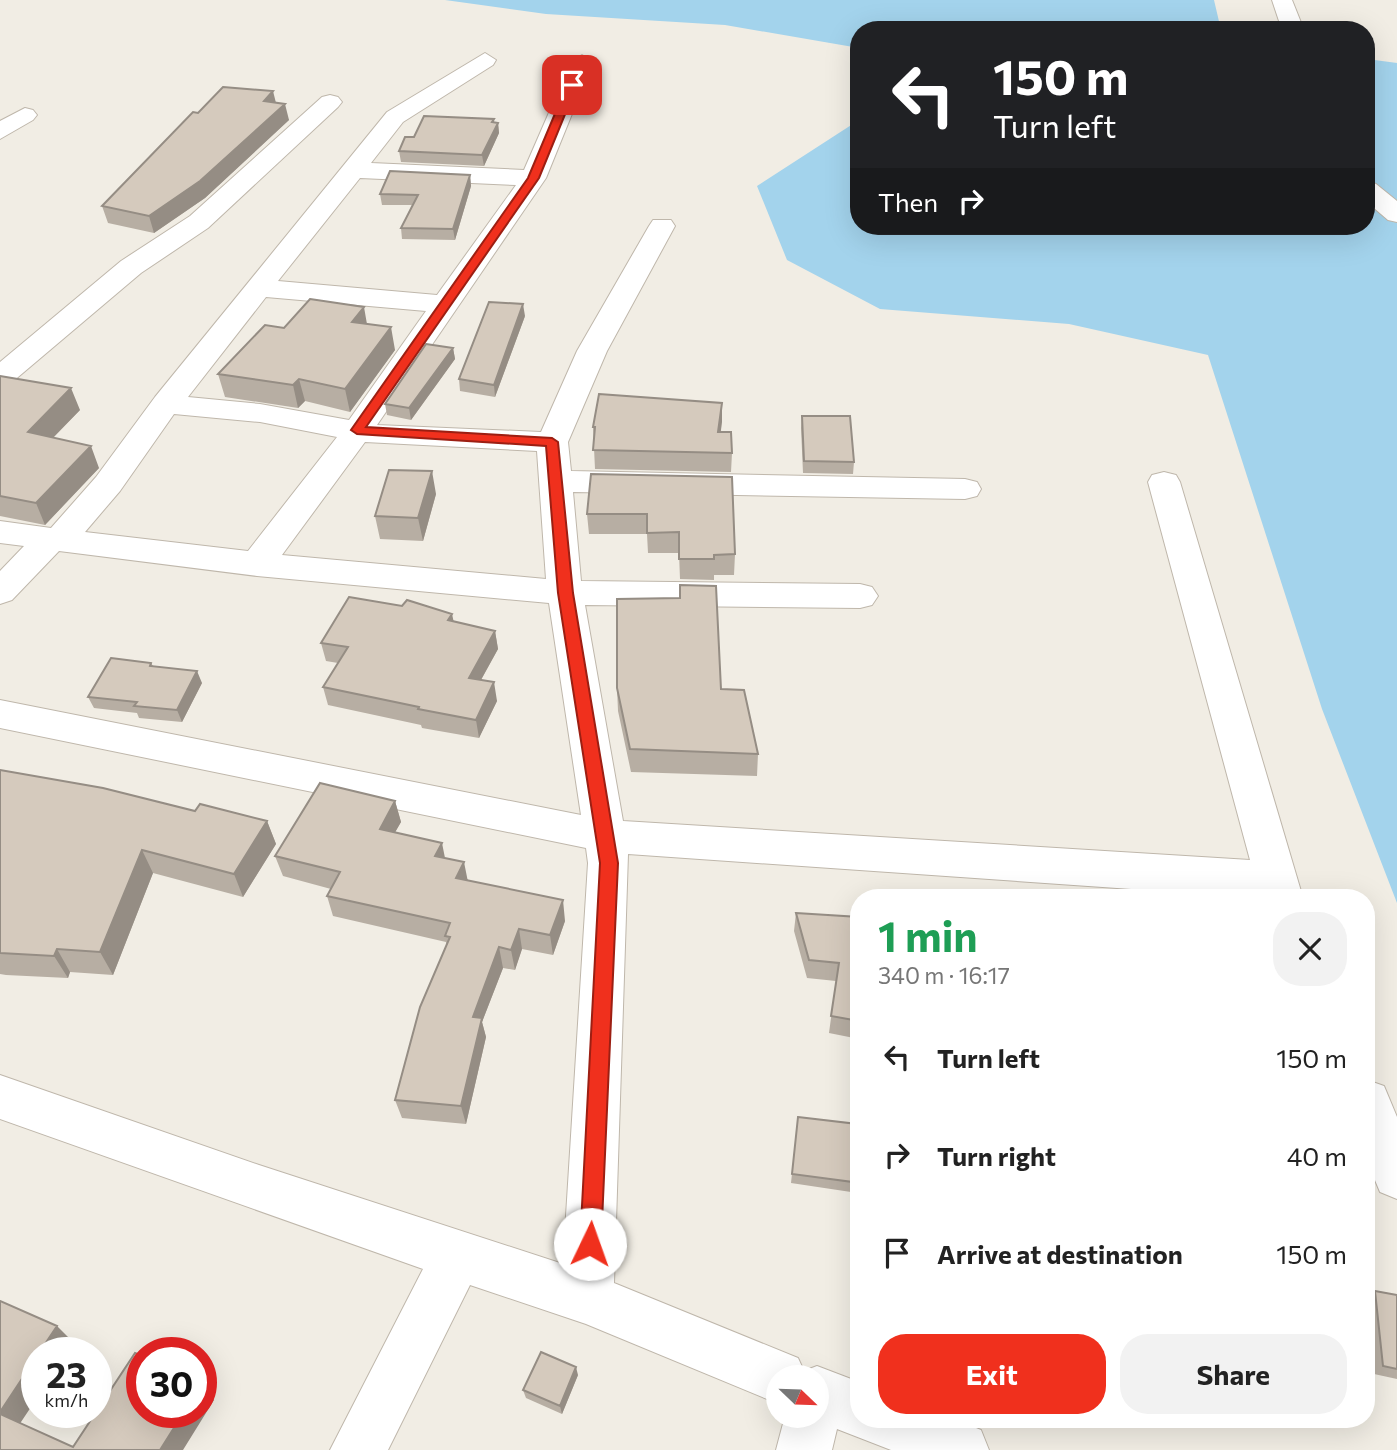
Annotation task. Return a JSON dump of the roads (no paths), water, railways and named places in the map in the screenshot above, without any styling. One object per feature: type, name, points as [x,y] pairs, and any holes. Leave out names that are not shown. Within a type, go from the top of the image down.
[{"type":"street","points":[[1282,0],[1290,21]]},
{"type":"street","points":[[0,592],[108,484],[166,404],[395,117],[485,60]]},
{"type":"street","points":[[257,564],[357,430],[533,178],[582,62]]},
{"type":"street","points":[[0,377],[131,267],[199,222],[330,102]]},
{"type":"street","points":[[0,132],[25,115]]},
{"type":"street","points":[[352,170],[533,178]]},
{"type":"street","points":[[1375,196],[1397,214]]},
{"type":"street","points":[[587,1298],[609,863],[565,593],[552,442],[592,351],[662,226]]},
{"type":"street","points":[[258,288],[443,304]]},
{"type":"street","points":[[166,404],[260,413],[357,430],[552,442]]},
{"type":"street","points":[[555,481],[965,489]]},
{"type":"street","points":[[0,714],[606,836],[1278,888],[1164,482]]},
{"type":"street","points":[[0,532],[257,564],[565,593],[860,596]]},
{"type":"street","points":[[0,1097],[587,1298],[766,1376]]},
{"type":"street","points":[[1375,1121],[1397,1175]]},
{"type":"street","points":[[358,1450],[458,1255]]},
{"type":"street","points":[[804,1450],[810,1428]]},
{"type":"street","points":[[906,1428],[961,1450]]},
{"type":"water","points":[[445,0],[1214,0],[1219,21],[850,21],[850,46],[725,25],[546,14]]},
{"type":"water","points":[[1375,60],[1397,63],[1397,903],[1322,709],[1208,355],[1069,324],[880,309],[787,260],[757,186],[850,126],[850,235],[1375,235]]}]
